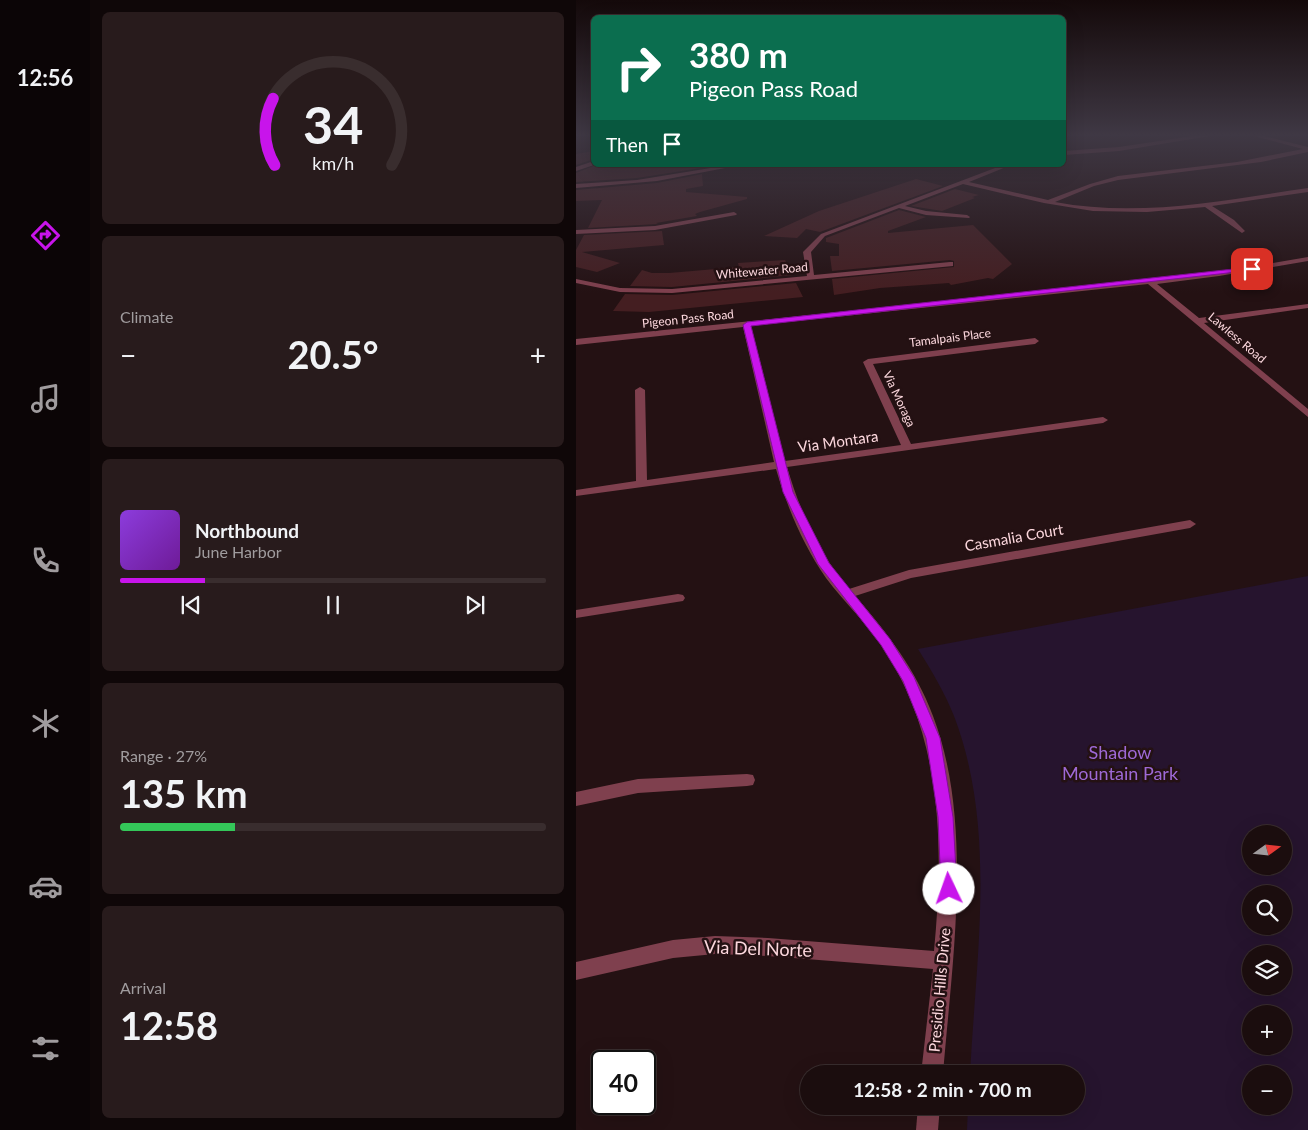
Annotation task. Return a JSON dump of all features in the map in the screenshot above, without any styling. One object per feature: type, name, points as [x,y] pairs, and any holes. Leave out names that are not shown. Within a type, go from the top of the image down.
[{"type":"street","points":[[811,278],[807,262],[807,252],[823,235],[950,187]]},
{"type":"street","points":[[983,187],[1049,202],[1113,210],[1205,204],[1308,190]]},
{"type":"street","points":[[1049,202],[1088,187]]},
{"type":"street","points":[[1298,191],[1308,195]]},
{"type":"street","points":[[1205,204],[1232,220],[1242,231]]},
{"type":"street","points":[[897,206],[926,213],[967,217]]},
{"type":"street","points":[[576,232],[651,230],[694,224],[734,214]]},
{"type":"street","name":"Pigeon Pass Road","points":[[576,342],[1150,282],[1219,274],[1308,259]]},
{"type":"street","name":"Whitewater Road","points":[[576,281],[604,288],[644,292],[950,264]]},
{"type":"street","name":"Lawless Road","points":[[1150,282],[1308,414]]},
{"type":"street","points":[[1197,321],[1308,306]]},
{"type":"street","name":"Presidio Hills Drive","points":[[747,325],[788,492],[823,564],[886,642],[910,680],[933,738],[946,817],[949,889],[933,1065]]},
{"type":"street","name":"Tamalpais Place","points":[[868,362],[1035,340]]},
{"type":"street","name":"Via Moraga","points":[[868,362],[907,447]]},
{"type":"street","points":[[640,390],[642,484]]},
{"type":"street","name":"Via Montara","points":[[576,493],[1103,420]]},
{"type":"street","name":"Casmalia Court","points":[[847,594],[917,572],[1190,524]]},
{"type":"street","points":[[576,614],[678,598]]},
{"type":"street","points":[[576,799],[638,786],[747,780]]},
{"type":"street","name":"Via Del Norte","points":[[576,971],[673,949],[714,945],[768,947],[942,961]]},
{"type":"street","points":[[927,1130],[928,1115]]},
{"type":"green space","name":"Shadow Mountain Park","points":[[1308,576],[1308,1130],[967,1130],[968,1115],[1085,1115],[1085,1065],[971,1065],[979,939],[980,848],[975,803],[967,759],[954,716],[933,673],[918,649]]},
{"type":"building","points":[[614,187],[699,187],[686,189],[686,192],[747,197],[747,199],[695,214],[697,216],[656,223],[658,224],[588,228],[602,200],[576,201],[576,190]]},
{"type":"building","points":[[893,187],[941,187],[820,232],[806,229],[797,238],[764,236],[819,211]]},
{"type":"building","points":[[955,189],[979,195],[942,211],[911,206]]},
{"type":"building","points":[[899,210],[926,217],[888,231],[888,233],[973,225],[1012,264],[993,279],[988,278],[951,285],[949,283],[880,288],[834,295],[832,279],[954,267],[954,261],[950,260],[832,271],[830,256],[839,256],[839,244],[826,242],[826,238]]},
{"type":"building","points":[[662,231],[664,245],[582,252],[620,263],[597,272],[576,267],[576,250],[584,235]]},
{"type":"building","points":[[785,260],[793,275],[672,287],[630,286],[642,270],[652,273],[669,273],[739,267],[738,263]]},
{"type":"building","points":[[796,283],[803,297],[649,312],[613,311],[625,294],[672,295]]},
{"type":"route","points":[[949,889],[946,817],[933,738],[910,680],[886,642],[823,564],[788,492],[747,325],[1150,282],[1252,269]]}]
